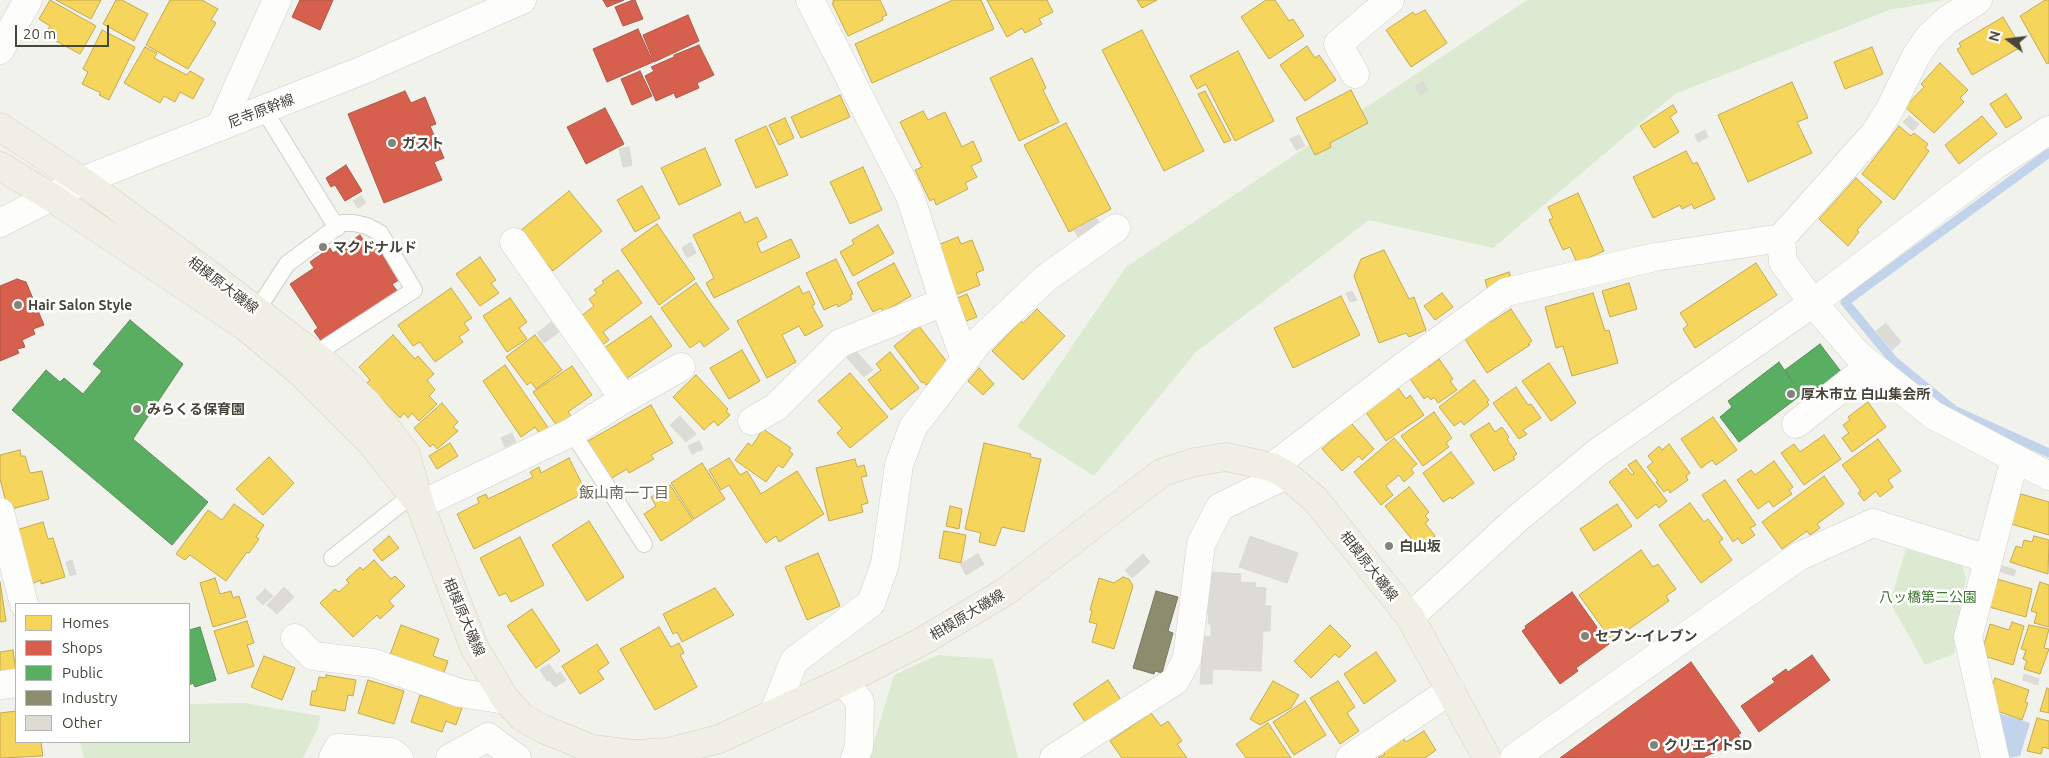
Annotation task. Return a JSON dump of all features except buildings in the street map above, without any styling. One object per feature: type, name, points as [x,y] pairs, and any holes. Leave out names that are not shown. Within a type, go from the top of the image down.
[{"type":"main road","name":"相模原大磯線","points":[[0,127],[82,181],[256,310],[314,355],[368,404],[406,454],[416,500],[474,648],[506,700],[522,716],[542,729],[590,753],[633,754],[668,752],[718,739],[774,714],[921,642],[1005,592],[1163,472],[1196,462],[1226,457],[1279,471],[1315,499],[1410,618],[1487,758]]},
{"type":"main road","name":"相模原大磯線","points":[[0,166],[51,197],[247,328],[300,372],[365,438],[416,500]]},
{"type":"street","points":[[0,50],[28,0]]},
{"type":"street","points":[[220,127],[277,0]]},
{"type":"street","name":"尼寺原幹線","points":[[0,223],[82,181],[363,70],[522,0]]},
{"type":"street","points":[[810,0],[910,196],[944,302],[965,359]]},
{"type":"street","points":[[1355,74],[1338,44],[1390,0]]},
{"type":"street","points":[[1054,758],[1175,681],[1187,659],[1201,544],[1220,507],[1279,471],[1400,368],[1506,292],[1655,257],[1781,238],[1874,133],[1890,109],[1916,56],[1929,37],[1947,20],[1978,0]]},
{"type":"street","points":[[1410,618],[1518,518],[1598,452],[1813,303],[1994,166],[2049,130]]},
{"type":"street","points":[[774,714],[794,661],[871,603],[885,564],[899,465],[913,427],[980,340],[1046,278],[1116,228]]},
{"type":"street","points":[[1781,238],[1783,262],[1813,303],[1857,354],[1933,415],[2049,476]]},
{"type":"street","points":[[514,242],[624,399]]},
{"type":"street","points":[[752,420],[782,416],[840,343],[944,302]]},
{"type":"street","points":[[416,500],[572,432],[624,399],[681,367]]},
{"type":"street","points":[[1796,424],[1857,376],[1880,372]]},
{"type":"street","points":[[1995,758],[1968,637],[2015,458]]},
{"type":"street","points":[[0,512],[24,603]]},
{"type":"street","points":[[1514,758],[1798,557],[1872,523],[1988,559]]},
{"type":"street","points":[[305,657],[373,664],[460,693],[506,700]]},
{"type":"street","points":[[844,681],[860,702],[859,747],[854,758]]},
{"type":"street","points":[[0,685],[15,684]]},
{"type":"street","points":[[1350,758],[1451,690]]},
{"type":"street","points":[[450,758],[488,737],[517,758]]},
{"type":"street","points":[[333,758],[338,748],[391,752],[399,758]]},
{"type":"lane","points":[[264,110],[336,228]]},
{"type":"lane","points":[[256,310],[287,264],[342,223],[367,226],[380,233],[414,290],[314,355]]},
{"type":"lane","points":[[572,432],[644,544]]},
{"type":"lane","points":[[332,558],[416,500]]},
{"type":"green space","points":[[1527,0],[1945,0],[1889,10],[1675,94],[1493,248],[1369,220],[1196,352],[1094,476],[1017,427],[1126,267]]},
{"type":"green space","name":"八ッ橋第二公園","points":[[1906,549],[1962,565],[1966,578],[1954,654],[1925,665],[1890,602]]},
{"type":"green space","points":[[938,655],[993,659],[1018,758],[869,758],[894,675]]},
{"type":"green space","points":[[244,703],[320,716],[318,728],[303,758],[84,758],[80,743],[190,743],[190,704]]},
{"type":"water","points":[[1992,711],[2030,723],[2020,756],[2008,758]]},
{"type":"waterway","points":[[2049,153],[1845,302],[1894,361],[1954,410],[2049,453]]},
{"type":"place","name":"ガスト","points":[[392,143]]},
{"type":"place","name":"マクドナルド","points":[[323,247]]},
{"type":"place","name":"Hair Salon Style","points":[[18,305]]},
{"type":"place","name":"厚木市立 白山集会所","points":[[1791,394]]},
{"type":"place","name":"みらくる保育園","points":[[137,409]]},
{"type":"place","name":"白山坂","points":[[1389,546]]},
{"type":"place","name":"セブン-イレブン","points":[[1585,636]]},
{"type":"place","name":"クリエイトSD","points":[[1654,745]]},
{"type":"district","name":"飯山南一丁目","points":[[624,493]]}]
